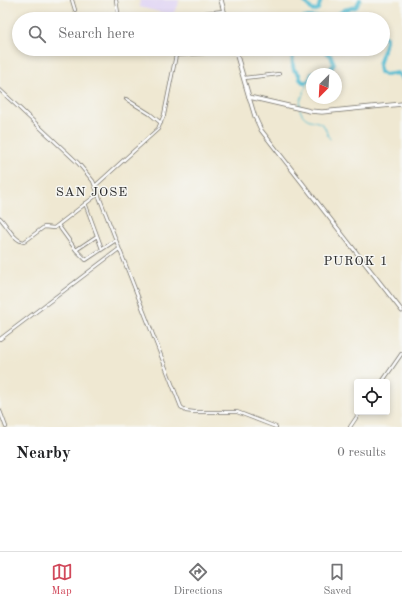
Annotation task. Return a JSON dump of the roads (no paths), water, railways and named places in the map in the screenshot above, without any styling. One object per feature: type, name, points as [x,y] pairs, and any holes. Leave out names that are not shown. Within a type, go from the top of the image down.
[{"type":"main road","points":[[221,0],[224,11]]},
{"type":"main road","points":[[237,56],[249,97],[304,110],[322,112],[402,104]]},
{"type":"street","points":[[72,0],[75,10]]},
{"type":"street","points":[[116,0],[118,12]]},
{"type":"street","points":[[214,12],[224,11]]},
{"type":"street","points":[[95,186],[138,146],[157,131],[166,105],[176,56]]},
{"type":"street","points":[[244,78],[279,74]]},
{"type":"street","points":[[0,90],[90,176],[181,407],[186,411],[194,412],[236,412],[276,427]]},
{"type":"street","points":[[249,97],[255,118],[261,130],[402,311]]},
{"type":"street","points":[[126,99],[150,114],[161,123]]},
{"type":"street","points":[[0,218],[22,242],[26,241],[44,227],[47,226],[52,229],[98,194]]},
{"type":"street","points":[[85,203],[102,249]]},
{"type":"street","points":[[58,225],[76,250],[86,260],[116,240]]},
{"type":"street","points":[[76,250],[97,236]]},
{"type":"street","points":[[0,339],[119,249]]},
{"type":"street","points":[[384,379],[402,353]]},
{"type":"street","points":[[0,411],[6,427]]},
{"type":"street","points":[[350,427],[358,415]]},
{"type":"waterway","points":[[303,0],[313,11],[318,9],[321,0]]},
{"type":"waterway","points":[[341,12],[356,7],[360,0]]},
{"type":"waterway","points":[[292,56],[294,70],[299,74],[300,79],[303,82],[306,82]]},
{"type":"waterway","points":[[331,56],[334,64],[331,68]]},
{"type":"waterway","points":[[382,56],[379,65],[380,72],[385,75],[398,73],[402,79]]},
{"type":"waterway","points":[[300,107],[306,86]]},
{"type":"waterway","points":[[300,110],[308,119],[323,125],[330,139]]},
{"type":"district","name":"SAN JOSE","points":[[92,192]]},
{"type":"district","name":"PUROK 1","points":[[356,261]]}]
